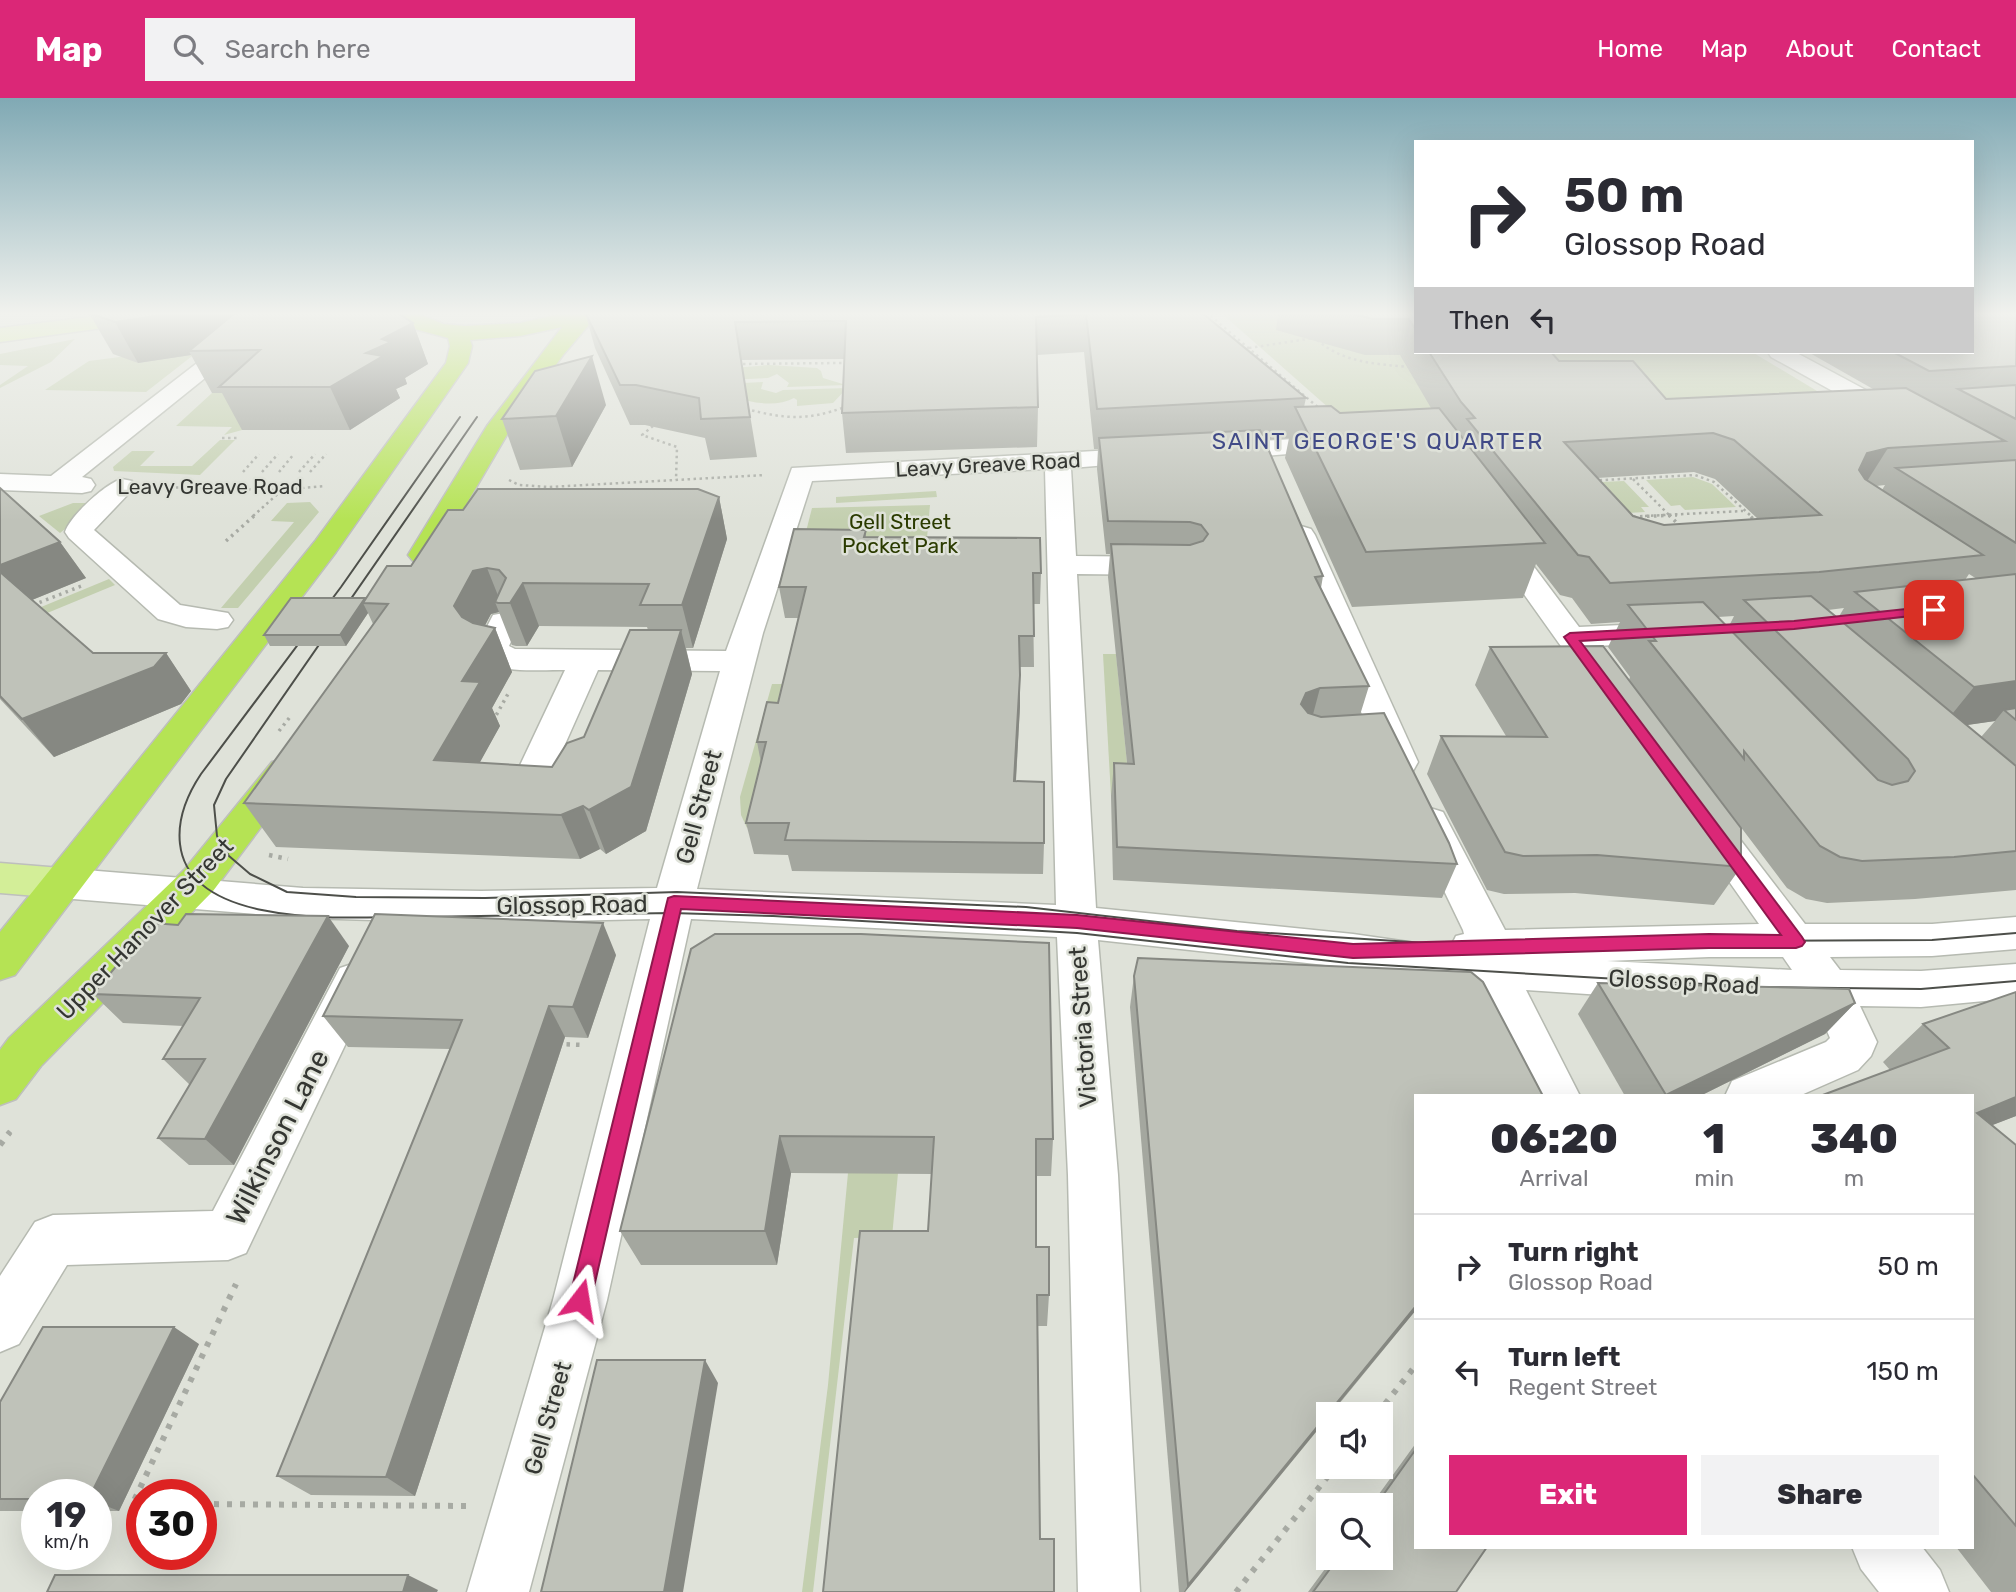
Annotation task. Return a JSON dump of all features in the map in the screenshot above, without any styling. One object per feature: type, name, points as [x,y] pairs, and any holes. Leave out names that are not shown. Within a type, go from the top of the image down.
[{"type":"highway","points":[[0,963],[326,546],[445,382]]},
{"type":"highway","points":[[410,575],[474,465],[530,382]]},
{"type":"highway","name":"Upper Hanover Street","points":[[0,1086],[25,1052],[186,894],[240,831],[291,739]]},
{"type":"main road","name":"Glossop Road","points":[[0,878],[61,883]]},
{"type":"street","points":[[57,484],[187,382]]},
{"type":"street","points":[[1835,382],[1911,422]]},
{"type":"street","points":[[137,399],[165,399]]},
{"type":"street","points":[[1328,427],[1354,443]]},
{"type":"street","points":[[1196,453],[1354,443]]},
{"type":"street","points":[[1265,449],[1278,477]]},
{"type":"street","name":"Leavy Greave Road","points":[[801,474],[1168,455]]},
{"type":"street","name":"Victoria Street","points":[[1058,462],[1077,922],[1093,1175],[1109,1592]]},
{"type":"street","name":"Gell Street","points":[[498,1592],[580,1300],[674,903],[739,661],[801,474]]},
{"type":"street","name":"Leavy Greave Road","points":[[0,482],[122,487]]},
{"type":"street","points":[[122,487],[81,526],[79,532],[169,612],[186,618],[217,620]]},
{"type":"street","points":[[1292,511],[1387,732],[1556,1094]]},
{"type":"street","points":[[1480,515],[1629,718]]},
{"type":"street","points":[[1062,559],[1186,566]]},
{"type":"street","points":[[504,622],[491,650],[510,659],[739,661]]},
{"type":"street","points":[[1570,637],[1695,637]]},
{"type":"street","points":[[532,778],[587,658]]},
{"type":"street","points":[[1351,734],[1387,732]]},
{"type":"street","points":[[1691,802],[1829,988],[1855,1042],[1842,1056],[1753,1094]]},
{"type":"street","name":"Glossop Road","points":[[61,883],[292,903],[481,907],[674,903],[1077,922],[1353,951],[1492,959],[1755,987],[1921,989],[2016,981]]},
{"type":"street","name":"Wilkinson Lane","points":[[0,1325],[53,1240],[228,1235],[392,906]]},
{"type":"street","name":"Glossop Road","points":[[1492,959],[1709,941],[1932,940],[2010,933]]},
{"type":"street","points":[[1885,1549],[1918,1592]]},
{"type":"path","points":[[1286,382],[1354,443]]},
{"type":"path","points":[[734,406],[788,419],[810,420],[853,404]]},
{"type":"path","points":[[653,426],[642,435],[677,447],[676,480]]},
{"type":"path","points":[[222,438],[237,438]]},
{"type":"path","points":[[243,472],[259,454]]},
{"type":"path","points":[[262,472],[278,454]]},
{"type":"path","points":[[279,472],[294,454]]},
{"type":"path","points":[[299,472],[315,454]]},
{"type":"path","points":[[310,472],[326,454]]},
{"type":"path","points":[[549,486],[801,474]]},
{"type":"path","points":[[1695,475],[1714,482],[1746,511],[1779,543],[1772,552],[1642,561],[1619,552],[1562,488],[1567,482],[1695,475]]},
{"type":"path","points":[[1631,477],[1685,531]]},
{"type":"path","name":"Leavy Greave Road","points":[[122,487],[282,490],[331,484]]},
{"type":"path","points":[[226,541],[282,490]]},
{"type":"path","points":[[1629,517],[1746,511]]},
{"type":"path","points":[[1583,520],[1604,519]]},
{"type":"path","points":[[1701,548],[1711,558]]},
{"type":"path","points":[[32,606],[73,589]]},
{"type":"path","points":[[491,726],[512,688]]},
{"type":"path","points":[[290,717],[291,739]]},
{"type":"path","points":[[266,844],[269,856],[295,860]]},
{"type":"path","points":[[547,1044],[585,1045]]},
{"type":"path","points":[[1387,1402],[1414,1368]]},
{"type":"path","points":[[1236,1592],[1326,1479]]},
{"type":"path","points":[[217,1504],[523,1507]]},
{"type":"green space","points":[[5,382],[12,382],[0,388]]},
{"type":"green space","points":[[58,382],[159,382],[146,392],[45,390]]},
{"type":"green space","points":[[763,382],[761,389],[776,393],[783,390],[847,388],[833,403],[797,406],[797,400],[794,398],[784,402],[760,403],[735,398],[703,385]]},
{"type":"green space","points":[[787,382],[835,382],[846,385],[787,387]]},
{"type":"green space","points":[[1299,382],[1802,382],[1842,406],[1444,430],[1374,427],[1330,409]]},
{"type":"green space","points":[[281,392],[242,430],[224,435],[232,427],[176,426],[212,393]]},
{"type":"green space","points":[[220,440],[235,440],[200,475],[114,471],[113,467],[132,451],[155,451],[140,466],[192,466]]},
{"type":"green space","points":[[1693,477],[1712,484],[1736,507],[1685,510],[1680,505],[1671,506],[1646,480]]},
{"type":"green space","points":[[1624,481],[1649,507],[1641,507],[1645,512],[1593,515],[1576,483]]},
{"type":"green space","points":[[936,491],[937,497],[836,503],[836,497]]},
{"type":"green space","points":[[310,502],[319,512],[238,608],[221,608],[294,522],[271,521],[287,503]]},
{"type":"green space","points":[[73,503],[98,503],[60,533],[39,516]]},
{"type":"green space","name":"Gell Street Pocket Park","points":[[930,505],[925,560],[799,559],[812,508]]},
{"type":"green space","points":[[109,579],[115,585],[40,616],[0,624]]},
{"type":"green space","points":[[1103,654],[1116,654],[1129,783],[1111,796]]},
{"type":"green space","points":[[772,684],[786,684],[747,828],[741,815],[740,797]]},
{"type":"green space","points":[[848,1173],[898,1173],[892,1237],[854,1238],[813,1592],[802,1592],[828,1385]]},
{"type":"building","points":[[225,382],[339,382],[330,387],[219,387]]},
{"type":"building","points":[[528,382],[577,382],[556,416],[502,419]]},
{"type":"building","points":[[618,382],[744,382],[750,417],[701,419],[699,398],[636,385],[620,385]]},
{"type":"building","points":[[843,382],[1037,382],[1038,407],[842,413]]},
{"type":"building","points":[[1094,382],[1286,382],[1306,398],[1097,409]]},
{"type":"building","points":[[1448,382],[1651,382],[1666,399],[1906,388],[2005,441],[1888,448],[1867,453],[1859,470],[1865,479],[1983,555],[1819,572],[1610,583],[1589,557],[1578,555],[1467,419],[1475,418]],"holes":[[[1713,433],[1734,440],[1821,515],[1664,525],[1633,516],[1564,442]]]},
{"type":"building","points":[[2016,385],[2016,419],[1958,389]]},
{"type":"building","points":[[1331,406],[1340,413],[1439,408],[1545,543],[1366,552],[1295,407]]},
{"type":"building","points":[[1260,430],[1323,576],[1315,577],[1369,686],[1320,688],[1306,693],[1301,704],[1308,713],[1321,717],[1384,713],[1457,864],[1117,847],[1114,763],[1134,764],[1111,544],[1190,545],[1203,541],[1208,534],[1201,525],[1190,522],[1108,521],[1099,438]]},
{"type":"building","points":[[2016,460],[2016,543],[1896,468]]},
{"type":"building","points":[[0,488],[60,542],[0,565]]},
{"type":"building","points":[[478,489],[698,489],[719,497],[682,605],[640,605],[649,584],[523,583],[510,603],[498,603],[495,602],[506,578],[499,570],[487,568],[473,571],[454,606],[462,617],[473,623],[495,628],[462,681],[480,682],[434,760],[552,767],[567,743],[584,737],[630,630],[681,630],[631,787],[589,810],[583,806],[561,815],[244,803],[388,604],[363,603],[387,566],[411,566],[448,510],[463,510]]},
{"type":"building","points":[[794,529],[866,530],[864,537],[1040,538],[1041,573],[1033,573],[1034,636],[1019,636],[1020,675],[1014,781],[1044,782],[1044,843],[785,840],[789,823],[746,823],[766,742],[757,742],[767,702],[778,703],[806,587],[779,587]]},
{"type":"building","points":[[0,572],[93,653],[166,653],[154,667],[22,719],[0,696]]},
{"type":"building","points":[[2016,574],[2016,681],[1974,687],[1855,592]]},
{"type":"building","points":[[1811,596],[2016,766],[2016,851],[1862,861],[1840,857],[1820,846],[1744,751],[1744,759],[1649,641],[1656,641],[1628,605],[1703,602],[1878,780],[1892,785],[1908,781],[1915,771],[1908,759],[1744,600]]},
{"type":"building","points":[[291,598],[365,598],[340,635],[264,635]]},
{"type":"building","points":[[1603,646],[1741,828],[1741,867],[1597,855],[1523,856],[1505,852],[1441,736],[1547,737],[1490,647]]},
{"type":"building","points":[[2016,708],[2016,720],[2004,710]]},
{"type":"building","points":[[186,914],[328,916],[205,1139],[158,1138],[205,1059],[163,1059],[200,998],[93,994],[152,923],[178,925]]},
{"type":"building","points":[[375,914],[603,923],[573,1007],[549,1006],[386,1477],[277,1476],[462,1020],[323,1016]]},
{"type":"building","points":[[715,934],[861,934],[1049,943],[1053,1139],[1036,1139],[1036,1247],[1049,1247],[1049,1295],[1037,1295],[1040,1539],[1054,1539],[1054,1592],[823,1592],[860,1231],[928,1231],[934,1137],[780,1136],[765,1231],[620,1231],[691,949]]},
{"type":"building","points":[[1138,958],[1471,972],[1483,982],[1542,1094],[1414,1094],[1414,1308],[1338,1402],[1316,1402],[1316,1428],[1188,1585],[1134,976]]},
{"type":"building","points":[[1598,983],[1849,989],[1855,1003],[1665,1094]]},
{"type":"building","points":[[2016,992],[2016,1097],[1977,1113],[2016,1145],[2016,1526],[1974,1476],[1974,1094],[1825,1094],[1949,1048],[1923,1024]]},
{"type":"building","points":[[43,1327],[174,1327],[98,1479],[21,1479],[21,1499],[0,1499],[0,1402]]},
{"type":"building","points":[[597,1360],[705,1360],[664,1592],[541,1592]]},
{"type":"building","points":[[1414,1452],[1414,1549],[1486,1549],[1456,1592],[1313,1592],[1329,1570],[1393,1570],[1393,1493],[1385,1493]]},
{"type":"building","points":[[55,1575],[408,1575],[403,1592],[47,1592]]},
{"type":"tram line","points":[[392,917],[302,916],[236,903],[209,890],[189,870],[180,844],[180,825],[187,799],[201,774],[341,587],[460,417]]},
{"type":"tram line","points":[[477,417],[226,779],[214,805],[217,836],[229,856],[250,874],[287,892],[356,897],[485,898],[677,892],[1026,907],[1237,931],[1490,947],[1709,941],[1932,940],[2016,933]]},
{"type":"tram line","points":[[420,917],[672,913],[773,916],[1077,933],[1348,963],[1755,987],[1921,989],[2016,981]]},
{"type":"district","name":"SAINT GEORGE'S QUARTER","points":[[1378,441]]},
{"type":"route","points":[[580,1300],[674,903],[1077,922],[1353,951],[1709,941],[1796,942],[1570,637],[1794,625],[1934,610]]}]
